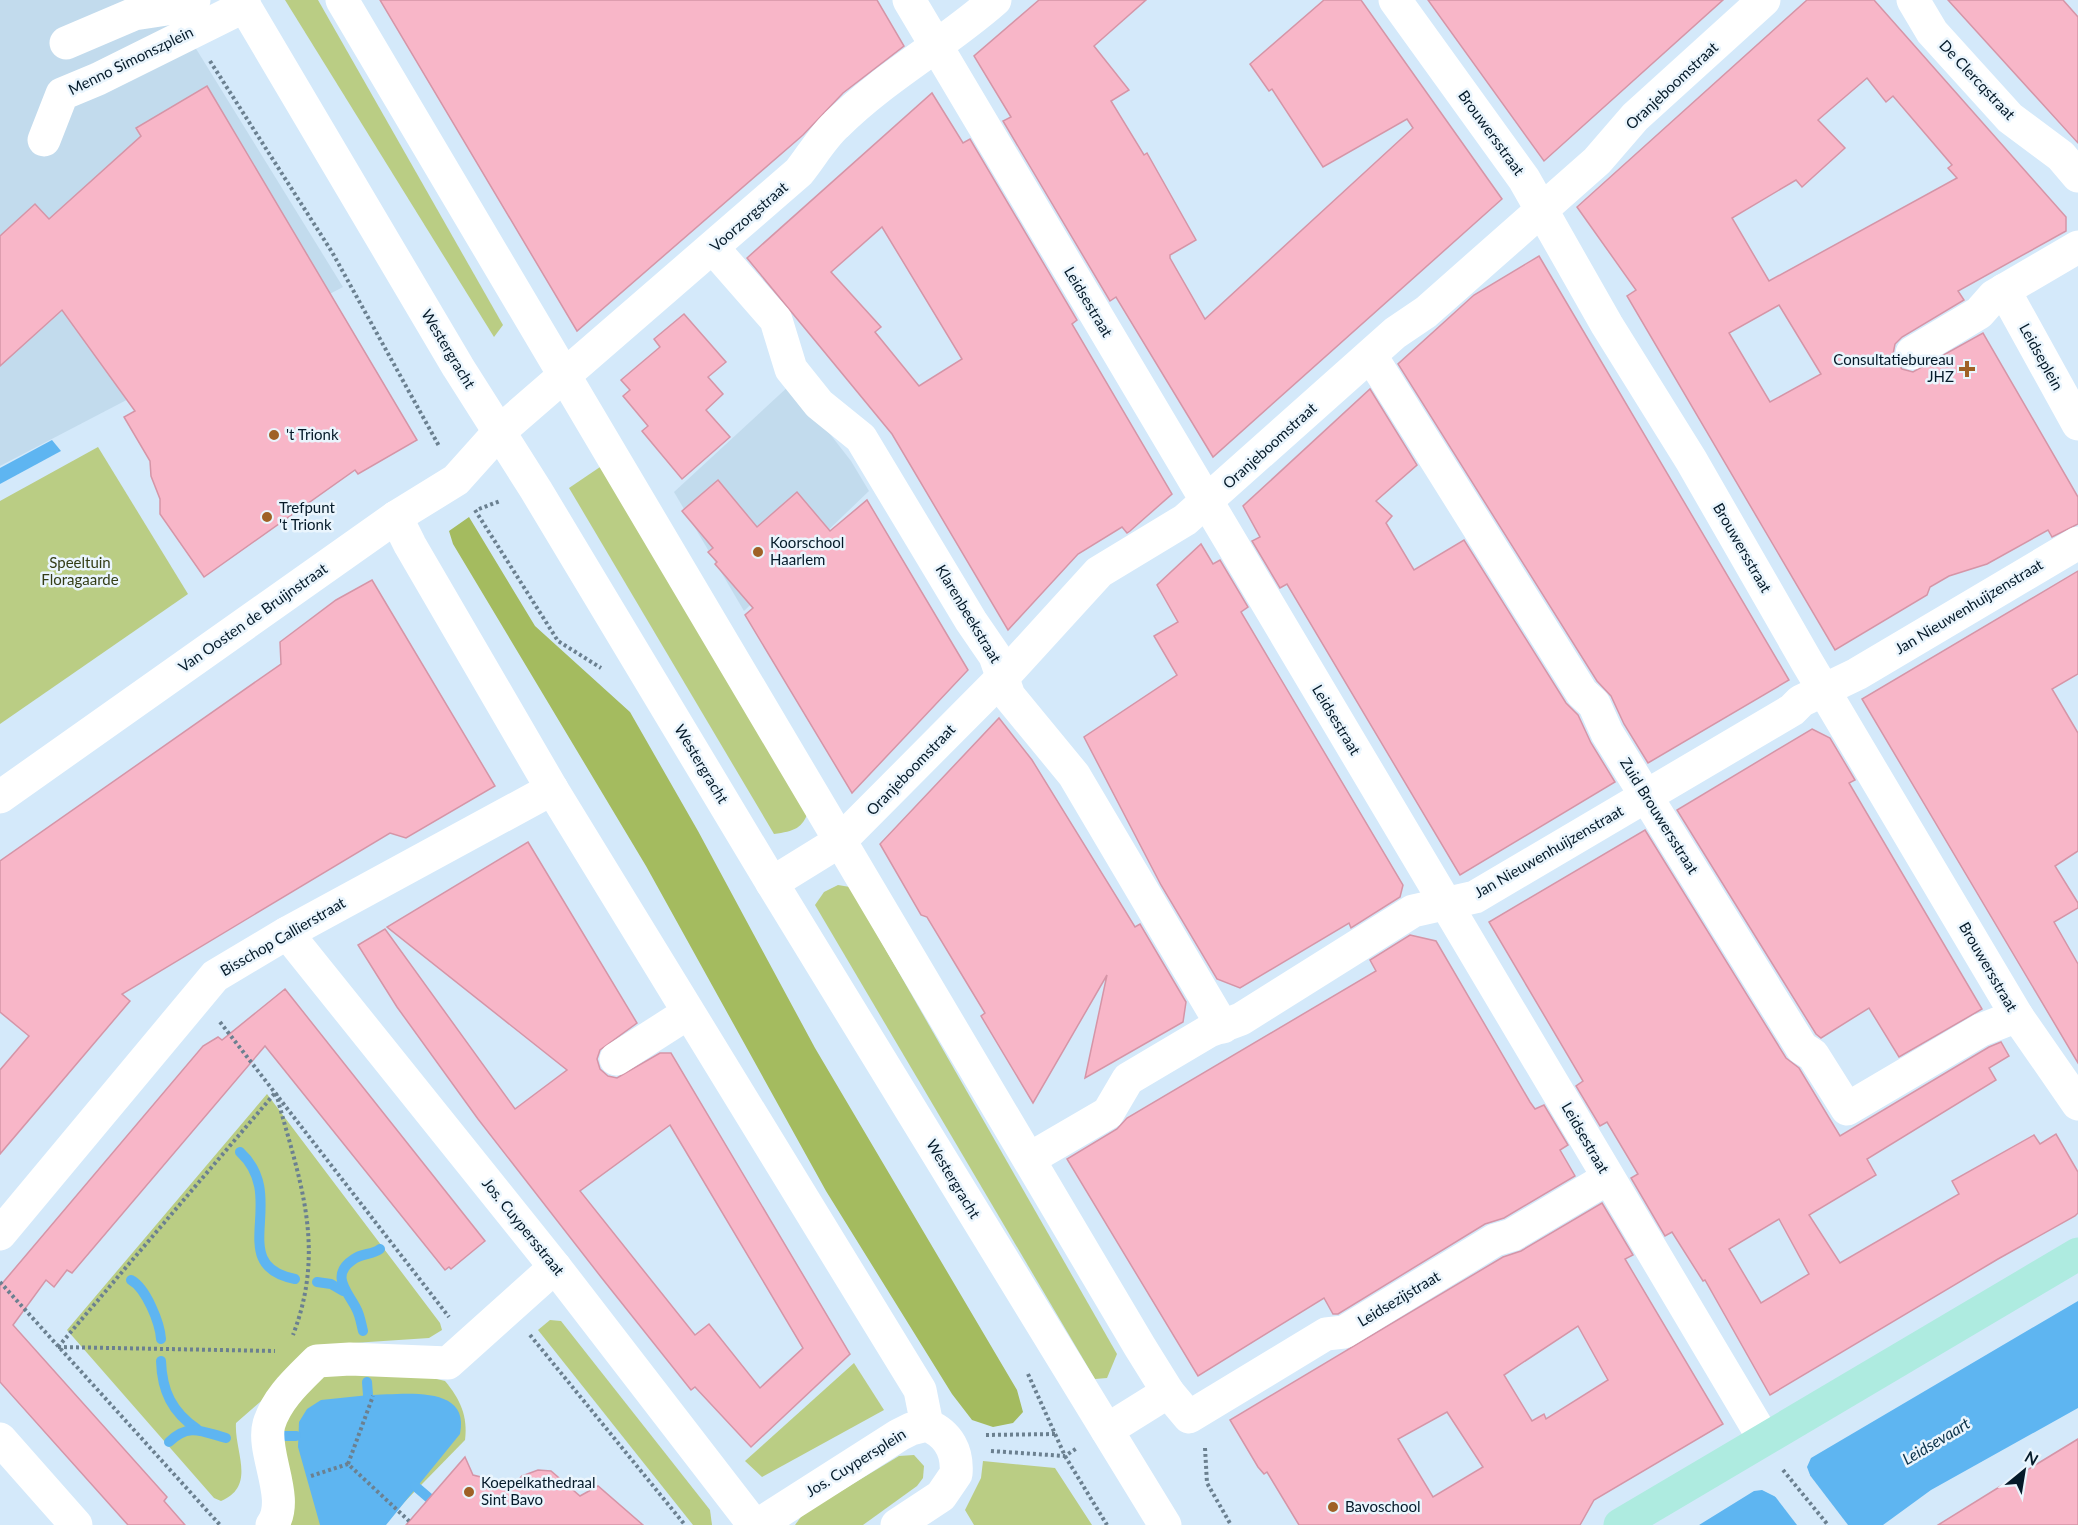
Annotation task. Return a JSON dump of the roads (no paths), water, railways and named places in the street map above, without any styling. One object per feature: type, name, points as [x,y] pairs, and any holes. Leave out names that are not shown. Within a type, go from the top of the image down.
[{"type":"main road","points":[[1620,1525],[2078,1254]]},
{"type":"street","points":[[342,0],[1168,1392],[1107,1430]]},
{"type":"street","name":"Leidsestraat","points":[[909,0],[1764,1439]]},
{"type":"street","name":"Voorzorgstraat","points":[[499,432],[566,377],[800,172],[834,126],[891,77],[936,47],[994,0]]},
{"type":"street","name":"Brouwersstraat","points":[[1395,0],[1524,178],[1607,325],[1685,450],[2017,1016],[2078,1104]]},
{"type":"street","name":"Oranjeboomstraat","points":[[772,883],[840,841],[1004,676],[1099,572],[1185,520],[1395,333],[1426,312],[1598,161],[1635,117],[1764,0]]},
{"type":"street","name":"De Clercqstraat","points":[[1913,0],[1932,32],[2010,118],[2061,156],[2078,176]]},
{"type":"street","name":"Menno Simonszplein","points":[[44,140],[62,94],[98,80],[193,16],[243,3]]},
{"type":"street","name":"Westergracht","points":[[243,3],[772,883],[1165,1525]]},
{"type":"street","name":"Menno Simonszplein","points":[[66,43],[134,14],[180,7],[193,16]]},
{"type":"street","points":[[1912,353],[1979,313],[1994,296],[2078,247]]},
{"type":"street","name":"Klarenbeekstraat","points":[[713,248],[776,320],[791,369],[819,404],[861,438],[971,621],[995,656],[1004,676],[1009,696],[1074,775],[1223,1027]]},
{"type":"street","name":"Leidseplein","points":[[2004,290],[2078,424]]},
{"type":"street","name":"Zuid Brouwersstraat","points":[[1371,356],[1582,693],[1594,704],[1607,734],[1802,1048],[1813,1055],[1847,1109],[1981,1030],[2017,1016]]},
{"type":"street","name":"Van Oosten de Bruijnstraat","points":[[0,797],[396,516],[456,480],[499,432]]},
{"type":"street","points":[[396,516],[410,545],[552,789],[920,1390],[927,1425],[943,1435],[965,1442],[956,1474],[950,1486],[941,1496],[897,1525]]},
{"type":"street","name":"Jan Nieuwenhuijzenstraat","points":[[1029,1159],[1108,1113],[1128,1079],[1209,1031],[1223,1027],[1289,990],[1413,911],[1476,897],[1824,690],[1857,674],[2078,543]]},
{"type":"street","name":"Bisschop Callierstraat","points":[[0,1234],[215,976],[287,933],[552,789]]},
{"type":"street","name":"Jos. Cuypersstraat","points":[[287,933],[555,1267],[756,1525]]},
{"type":"street","points":[[616,1059],[688,1012]]},
{"type":"street","name":"Leidsezijstraat","points":[[1168,1392],[1202,1419],[1326,1334],[1344,1332],[1495,1240],[1512,1235],[1608,1178]]},
{"type":"street","points":[[272,1525],[278,1510],[269,1424],[279,1402],[317,1361],[334,1359],[448,1363],[555,1267]]},
{"type":"street","name":"Jos. Cuypersplein","points":[[756,1525],[899,1435],[927,1425]]},
{"type":"street","points":[[0,1439],[76,1525]]},
{"type":"water","points":[[52,440],[61,451],[0,484],[0,468]]},
{"type":"water","name":"Leidsevaart","points":[[2078,1301],[2078,1408],[1931,1490],[1883,1525],[1699,1525],[1754,1491],[1762,1490],[1776,1497],[1810,1475],[1807,1467],[1811,1458]]},
{"type":"water","points":[[415,1394],[444,1399],[455,1406],[461,1418],[460,1434],[386,1525],[320,1525],[298,1447],[299,1422],[307,1409],[321,1400],[369,1395]]},
{"type":"waterway","points":[[240,1152],[254,1170],[260,1189],[260,1245],[263,1260],[274,1271],[295,1279]]},
{"type":"waterway","points":[[363,1331],[357,1311],[345,1290],[343,1271],[357,1257],[380,1249]]},
{"type":"waterway","points":[[131,1280],[137,1284],[147,1298],[158,1324],[161,1339]]},
{"type":"waterway","points":[[317,1282],[331,1284],[343,1291]]},
{"type":"waterway","points":[[161,1361],[166,1391],[170,1400],[181,1415],[197,1429]]},
{"type":"waterway","points":[[367,1382],[368,1395]]},
{"type":"waterway","points":[[169,1442],[190,1430],[203,1431],[226,1438]]},
{"type":"waterway","points":[[284,1436],[296,1436]]},
{"type":"waterway","points":[[415,1486],[429,1498]]},
{"type":"place","name":"Consultatiebureau JHZ","points":[[1967,369]]},
{"type":"place","name":"'t Trionk","points":[[274,435]]},
{"type":"place","name":"Trefpunt 't Trionk","points":[[267,517]]},
{"type":"place","name":"Koorschool Haarlem","points":[[758,552]]},
{"type":"place","name":"Koepelkathedraal Sint Bavo","points":[[469,1492]]},
{"type":"place","name":"Bavoschool","points":[[1333,1507]]},
{"type":"park label","name":"Speeltuin Floragaarde","points":[[80,572]]}]
